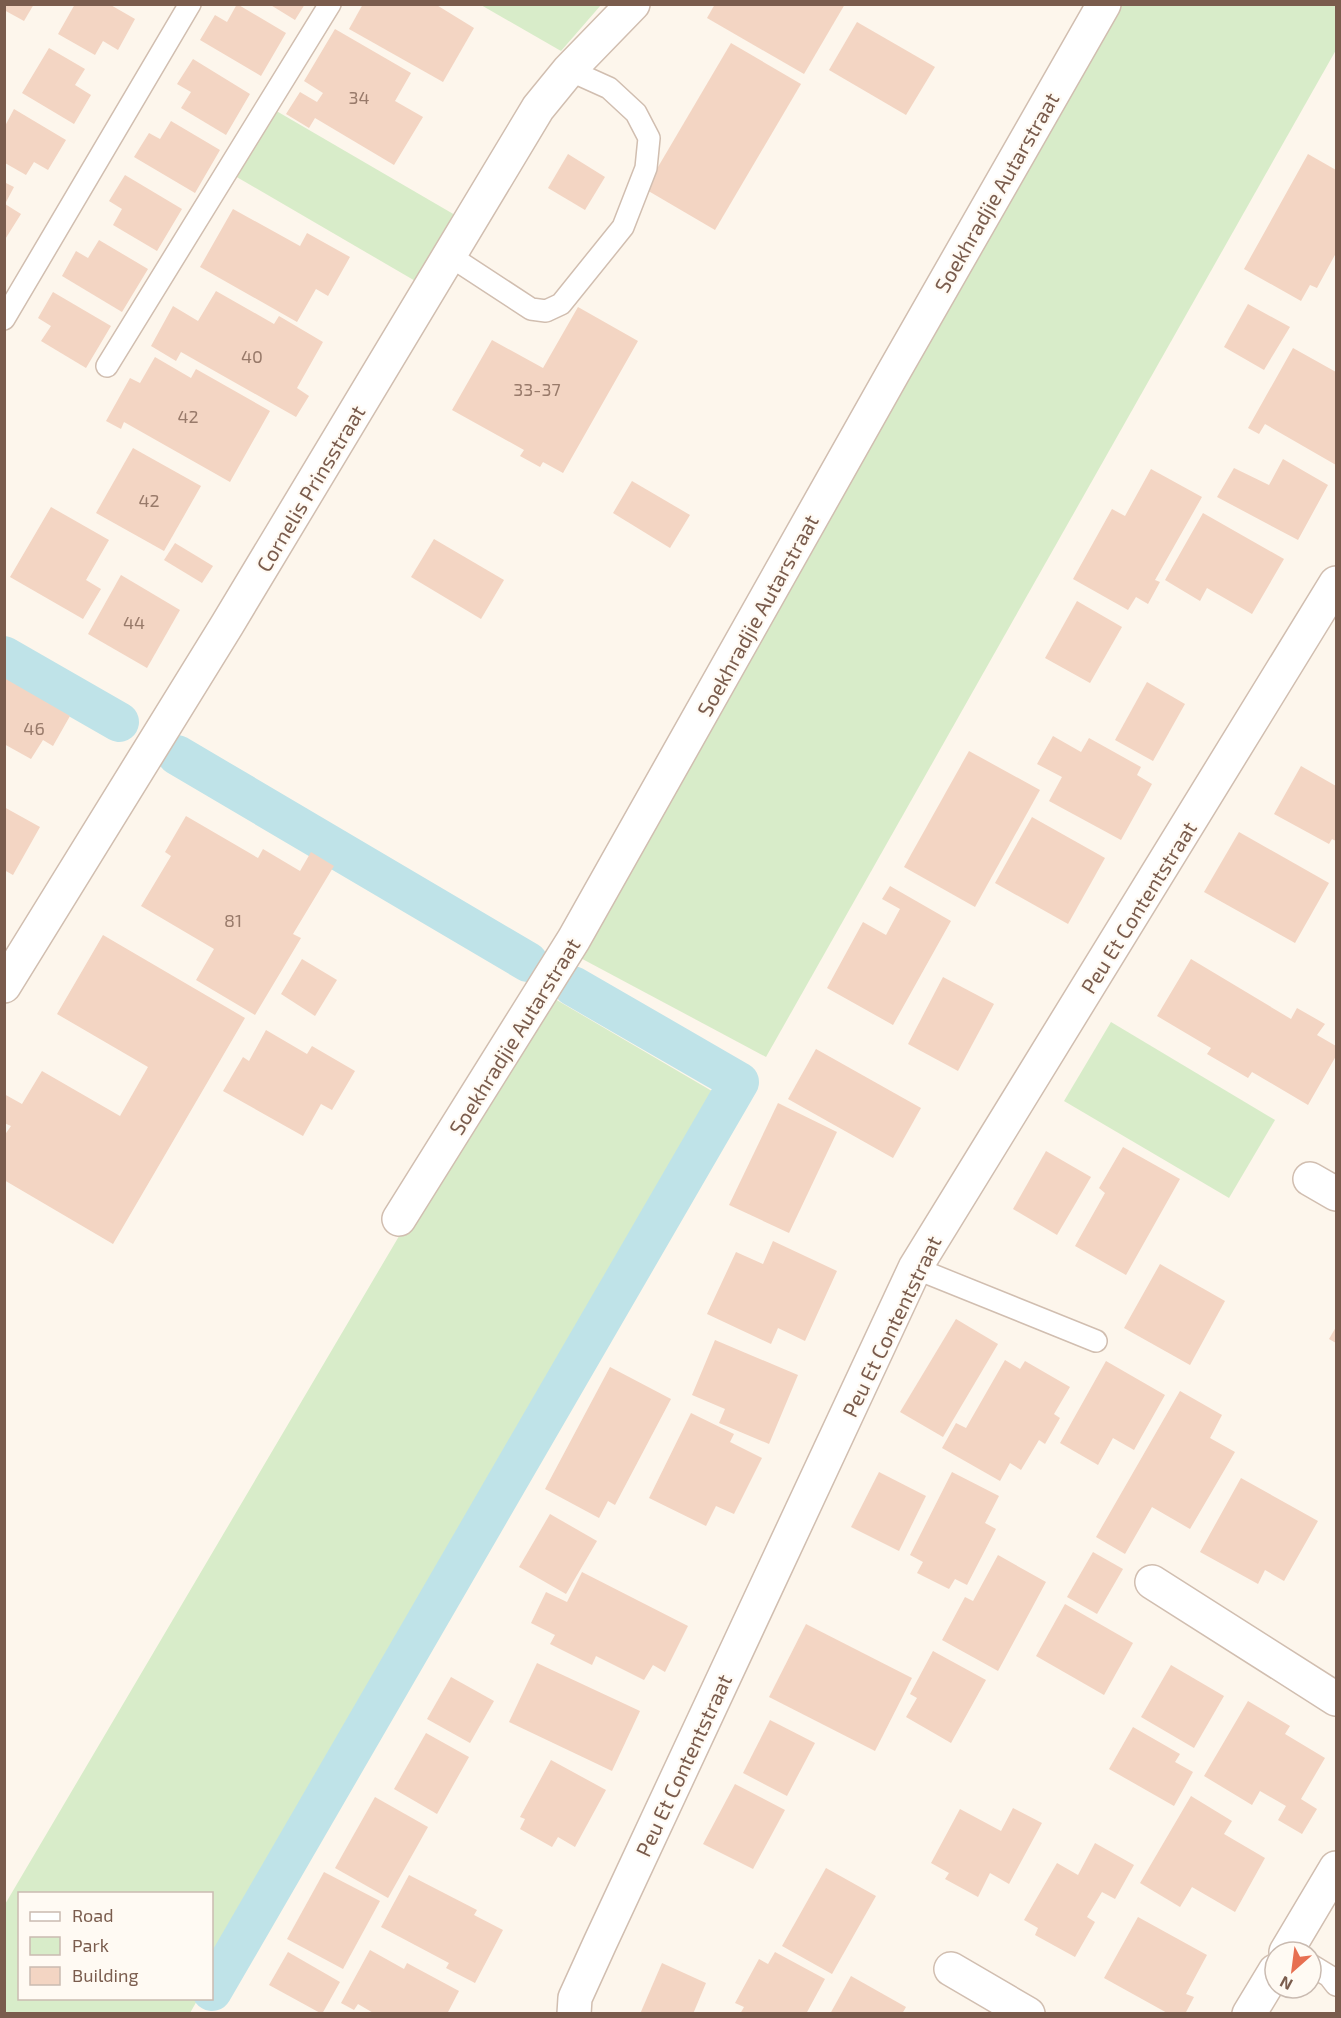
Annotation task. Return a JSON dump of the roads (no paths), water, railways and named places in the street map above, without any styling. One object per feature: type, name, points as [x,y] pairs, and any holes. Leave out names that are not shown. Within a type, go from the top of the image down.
[{"type":"street","name":"Cornelis Prinsstraat","points":[[4,986],[227,626],[538,108],[569,70],[633,4]]},
{"type":"street","name":"Soekhradjie Autarstraat","points":[[399,1219],[574,939],[887,383],[1104,4]]},
{"type":"street","name":"Peu Et Contentstraat","points":[[569,2008],[915,1268],[1336,583]]},
{"type":"street","points":[[1152,1582],[1336,1699]]},
{"type":"street","points":[[1299,1940],[1336,1868]]},
{"type":"street","points":[[951,1969],[1028,2013]]},
{"type":"street","points":[[1249,2013],[1263,1994]]},
{"type":"lane","points":[[4,319],[190,4]]},
{"type":"lane","points":[[107,366],[330,4]]},
{"type":"lane","points":[[450,256],[531,309],[546,311],[561,304],[623,227],[646,168],[650,138],[636,112],[609,88],[569,70]]},
{"type":"lane","points":[[915,1268],[1096,1341]]},
{"type":"lane","points":[[1323,1973],[1329,1976],[1336,1985]]},
{"type":"waterway","points":[[4,656],[119,722]]},
{"type":"waterway","points":[[177,755],[528,962]]},
{"type":"waterway","points":[[213,1989],[739,1082],[573,986]]}]
